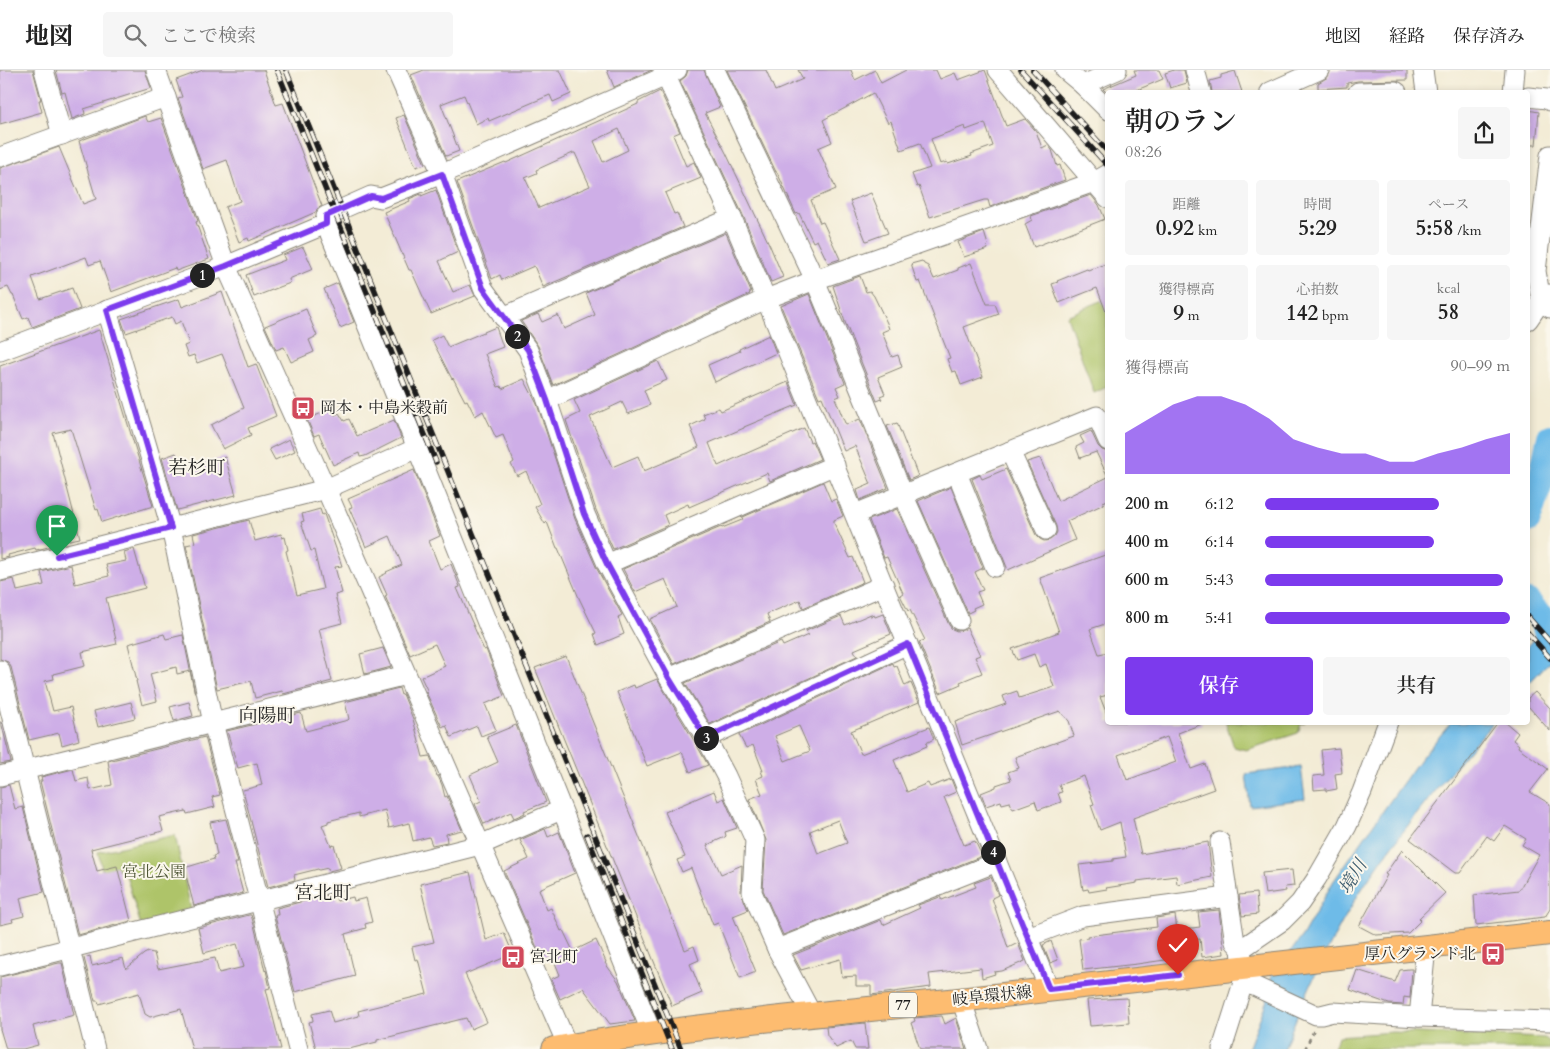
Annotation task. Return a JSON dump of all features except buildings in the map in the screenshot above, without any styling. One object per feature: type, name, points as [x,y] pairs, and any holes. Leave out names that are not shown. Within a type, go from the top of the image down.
[{"type":"main road","name":"岐阜環状線","points":[[564,1048],[652,1034],[812,1015],[1049,989],[1247,971],[1344,957],[1550,933]]},
{"type":"street","points":[[44,70],[62,136]]},
{"type":"street","points":[[156,70],[226,266],[326,489],[480,845],[564,1048]]},
{"type":"street","points":[[715,70],[815,280],[903,494],[959,620]]},
{"type":"street","points":[[547,400],[766,299],[1101,178],[998,70]]},
{"type":"street","points":[[1065,70],[1083,84],[1105,107]]},
{"type":"street","points":[[1083,84],[1117,70]]},
{"type":"street","points":[[1195,70],[1200,90]]},
{"type":"street","points":[[1274,90],[1318,70]]},
{"type":"street","points":[[1423,70],[1426,90]]},
{"type":"street","points":[[1513,90],[1515,70]]},
{"type":"street","points":[[403,72],[483,288],[528,350],[547,400],[584,514],[607,564],[669,678],[706,738],[726,776],[754,840],[752,892],[777,950],[812,1015]]},
{"type":"street","points":[[652,1034],[418,448],[326,224],[326,216],[371,196],[381,198],[442,174],[668,72],[732,218],[835,464],[1049,989]]},
{"type":"street","points":[[0,157],[166,97]]},
{"type":"street","points":[[1530,97],[1550,101]]},
{"type":"street","points":[[1530,318],[1547,301],[1532,270],[1533,240],[1550,155]]},
{"type":"street","points":[[503,317],[732,218]]},
{"type":"street","points":[[0,351],[226,266],[326,224]]},
{"type":"street","points":[[107,310],[171,528],[213,723],[298,1049]]},
{"type":"street","points":[[855,514],[1097,416],[1105,434]]},
{"type":"street","points":[[0,571],[326,489],[418,448]]},
{"type":"street","points":[[1010,451],[1046,530]]},
{"type":"street","points":[[607,564],[835,464]]},
{"type":"street","points":[[957,473],[996,567]]},
{"type":"street","points":[[669,678],[884,586]]},
{"type":"street","points":[[706,738],[908,644]]},
{"type":"street","points":[[0,670],[95,1049]]},
{"type":"street","points":[[0,776],[406,675]]},
{"type":"street","points":[[1222,1049],[1247,971],[1282,921],[1300,903],[1317,878],[1362,792],[1387,725]]},
{"type":"street","points":[[0,966],[480,845],[562,810]]},
{"type":"street","points":[[1220,842],[1235,942],[1247,971],[1316,1015],[1332,1012],[1550,1021]]},
{"type":"street","points":[[777,950],[997,862]]},
{"type":"street","points":[[1028,937],[1083,916],[1228,897]]},
{"type":"street","points":[[1419,1017],[1426,947]]},
{"type":"street","points":[[961,1000],[978,1049]]},
{"type":"green space","points":[[1105,299],[1105,388],[1094,393],[1067,316]]},
{"type":"green space","points":[[1227,725],[1301,725],[1298,733],[1246,750],[1234,747]]},
{"type":"green space","name":"宮北公園","points":[[175,835],[192,914],[141,926],[124,868],[103,873],[98,852]]},
{"type":"green space","points":[[1393,1032],[1545,1038],[1550,1042],[1550,1049],[1334,1049],[1338,1036]]},
{"type":"water","points":[[1550,622],[1550,661],[1530,682],[1530,643]]},
{"type":"water","name":"境川","points":[[1449,725],[1491,725],[1413,819],[1359,894],[1324,958],[1284,1049],[1248,1049],[1267,1000],[1271,977],[1302,937],[1333,882],[1420,759]]},
{"type":"water","points":[[1301,767],[1305,799],[1250,806],[1246,774]]},
{"type":"waterway","points":[[1530,514],[1540,483],[1550,437]]},
{"type":"waterway","points":[[1530,604],[1541,617],[1549,639]]},
{"type":"railway","points":[[277,70],[436,462]]},
{"type":"railway","points":[[286,70],[681,1049]]},
{"type":"railway","points":[[1021,70],[1105,163]]},
{"type":"railway","points":[[1033,70],[1105,149]]},
{"type":"railway","points":[[1530,619],[1550,642]]},
{"type":"railway","points":[[1530,635],[1550,658]]},
{"type":"railway","points":[[587,835],[672,1049]]},
{"type":"place","name":"岡本・中島米穀前","points":[[303,408]]},
{"type":"place","name":"厚八グランド北","points":[[1493,954]]},
{"type":"place","name":"宮北町","points":[[513,957]]},
{"type":"district","name":"若杉町","points":[[197,468]]},
{"type":"district","name":"向陽町","points":[[267,716]]},
{"type":"district","name":"宮北町","points":[[323,893]]},
{"type":"route","points":[[57,556],[171,528],[107,310],[226,266],[326,224],[326,216],[371,196],[381,198],[442,174],[483,288],[528,350],[547,400],[584,514],[607,564],[669,678],[706,738],[908,644],[1049,989],[1178,975]]}]
